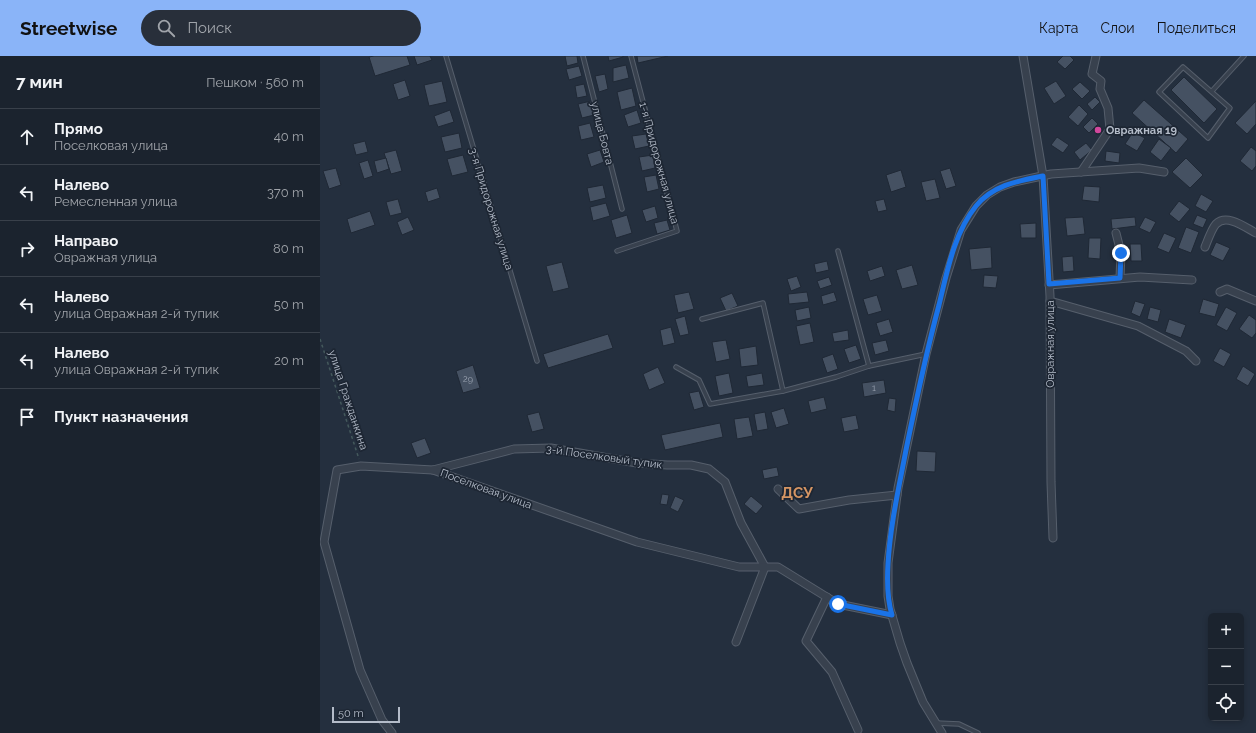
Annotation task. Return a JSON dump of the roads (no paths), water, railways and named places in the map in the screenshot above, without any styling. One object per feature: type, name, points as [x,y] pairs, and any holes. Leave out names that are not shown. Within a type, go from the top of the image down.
[{"type":"street","name":"Овражная улица","points":[[1023,56],[1043,176],[1050,301],[1051,482],[1053,538]]},
{"type":"street","points":[[1080,172],[1110,129],[1108,108],[1100,89],[1101,81],[1092,74],[1096,56]]},
{"type":"street","points":[[942,733],[923,702],[907,663],[892,615],[888,596],[888,563],[897,495],[926,354],[961,230],[976,206],[987,195],[1000,187],[1014,182],[1051,174],[1140,168],[1164,172]]},
{"type":"street","points":[[1205,247],[1216,224],[1224,220],[1233,222],[1256,233]]},
{"type":"street","points":[[1116,234],[1121,253],[1120,278]]},
{"type":"street","points":[[1049,284],[1140,277],[1192,280]]},
{"type":"street","points":[[1220,292],[1227,289],[1256,301]]},
{"type":"street","points":[[1050,301],[1138,326],[1186,352],[1196,361]]},
{"type":"street","name":"3-й Поселковый тупик","points":[[433,470],[514,450],[551,448],[637,463],[691,465],[709,469],[725,482],[741,523],[765,567]]},
{"type":"street","name":"Поселковая улица","points":[[392,733],[382,720],[360,670],[324,542],[337,470],[361,466],[433,470],[637,542],[739,567],[778,568],[838,604],[892,615]]},
{"type":"street","points":[[778,489],[799,509],[849,500],[897,495]]},
{"type":"street","points":[[736,642],[765,567]]},
{"type":"street","points":[[827,597],[806,642],[832,672],[858,730]]},
{"type":"lane","name":"3-я Придорожная улица","points":[[446,56],[537,361]]},
{"type":"lane","name":"улица Бовта","points":[[583,56],[622,209]]},
{"type":"lane","name":"1-я Придорожная улица","points":[[617,251],[677,231],[631,56]]},
{"type":"lane","points":[[1212,91],[1244,56]]},
{"type":"lane","points":[[1183,67],[1212,91],[1230,108],[1208,138],[1159,92],[1183,67]]},
{"type":"lane","points":[[838,251],[869,366]]},
{"type":"lane","points":[[702,319],[763,303],[783,391]]},
{"type":"lane","points":[[676,367],[699,380],[710,404],[783,391],[836,377],[869,366],[926,354]]},
{"type":"lane","points":[[936,723],[959,724],[978,733]]},
{"type":"place","name":"Овражная 19","points":[[1098,130]]},
{"type":"district","name":"ДСУ","points":[[797,493]]}]
